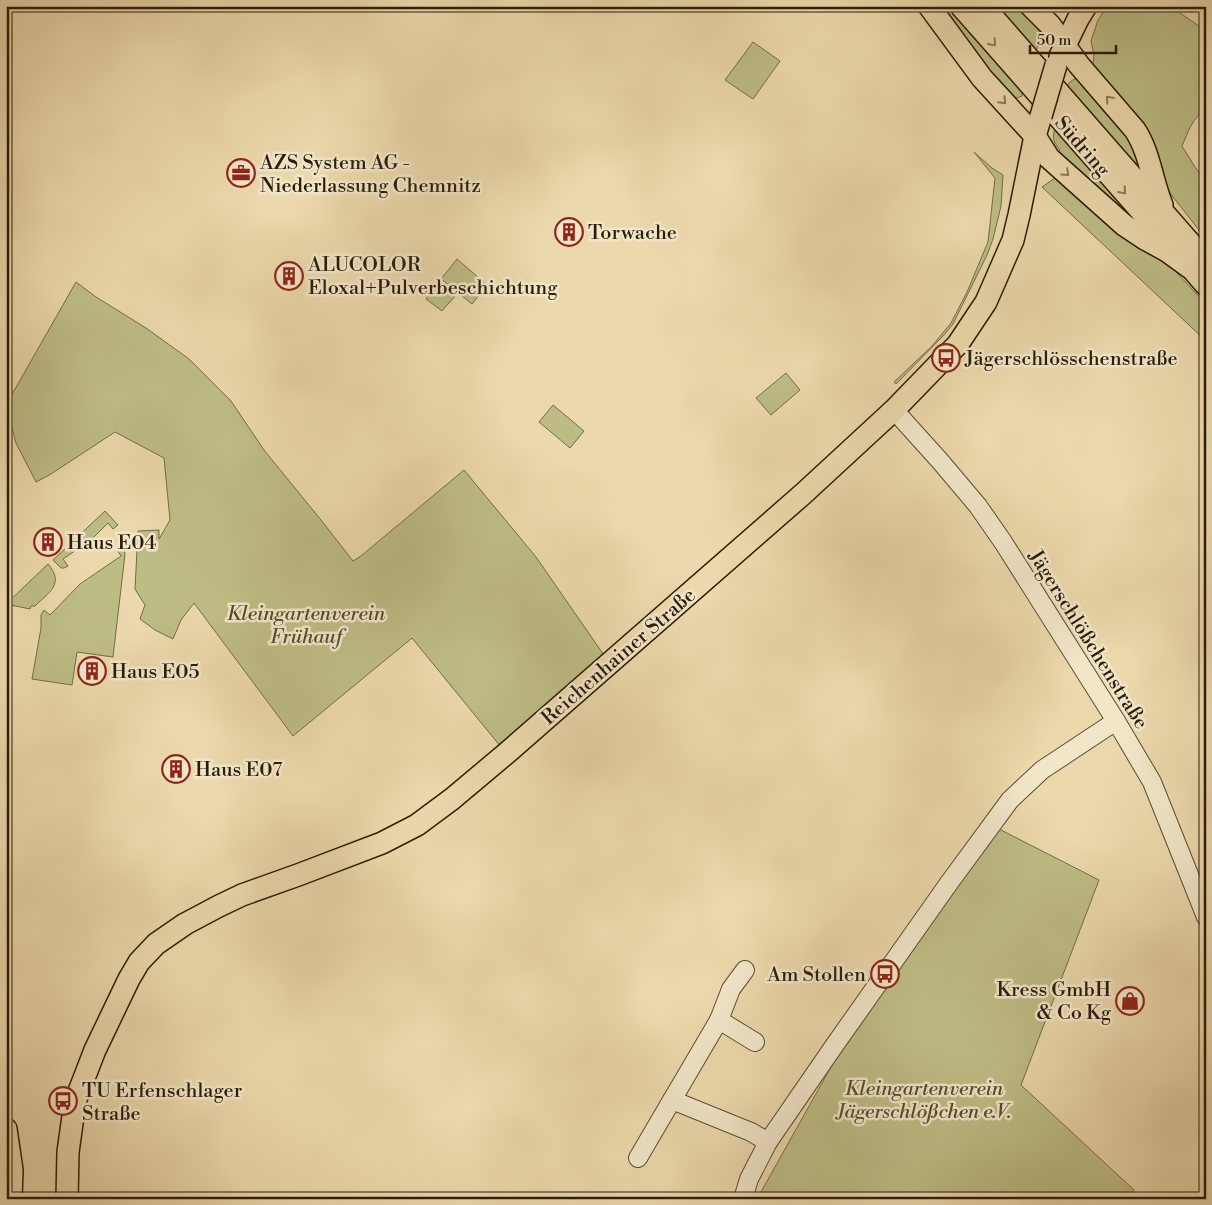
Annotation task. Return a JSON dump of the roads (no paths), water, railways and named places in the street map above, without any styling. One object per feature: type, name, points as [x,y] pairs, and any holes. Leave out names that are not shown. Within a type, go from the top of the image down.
[{"type":"main road","points":[[928,6],[982,78],[1035,136],[1049,158],[1124,225],[1167,251],[1197,264]]},
{"type":"main road","name":"Südring","points":[[961,6],[1197,264]]},
{"type":"main road","name":"Südring","points":[[983,6],[1167,216],[1197,264],[1206,286]]},
{"type":"main road","points":[[1031,6],[1050,25],[1084,70],[1140,137],[1147,154],[1158,196],[1167,216]]},
{"type":"main road","name":"Reichenhainer Straße","points":[[67,1199],[68,1152],[76,1099],[95,1050],[129,979],[139,962],[156,944],[185,924],[242,895],[382,843],[417,825],[452,799],[803,494],[894,410],[958,344],[986,302],[1012,240],[1035,136],[1056,66],[1086,6]]},
{"type":"main road","points":[[6,1129],[12,1170],[12,1199]]},
{"type":"street","name":"Jägerschlößchenstraße","points":[[894,410],[978,506],[1003,542],[1116,721],[1152,782],[1206,916]]},
{"type":"street","points":[[742,1199],[768,1142],[944,890],[1010,800],[1042,770],[1116,721]]},
{"type":"street","points":[[638,1158],[719,1020],[731,989],[745,970]]},
{"type":"street","points":[[719,1020],[754,1042]]},
{"type":"street","points":[[672,1100],[751,1132],[768,1142]]},
{"type":"place","name":"AZS System AG - Niederlassung Chemnitz","points":[[241,173]]},
{"type":"place","name":"Torwache","points":[[569,232]]},
{"type":"place","name":"ALUCOLOR Eloxal+Pulverbeschichtung","points":[[289,276]]},
{"type":"place","name":"Jägerschlösschenstraße","points":[[946,358]]},
{"type":"place","name":"Haus E04","points":[[48,542]]},
{"type":"place","name":"Haus E05","points":[[92,671]]},
{"type":"place","name":"Haus E07","points":[[176,769]]},
{"type":"place","name":"Am Stollen","points":[[885,974]]},
{"type":"place","name":"Kress GmbH & Co Kg","points":[[1130,1001]]},
{"type":"place","name":"TU Erfenschlager Straße","points":[[63,1101]]},
{"type":"park label","name":"Kleingartenverein Frühauf","points":[[306,624]]},
{"type":"park label","name":"Kleingartenverein Jägerschlößchen e.V.","points":[[924,1100]]}]
